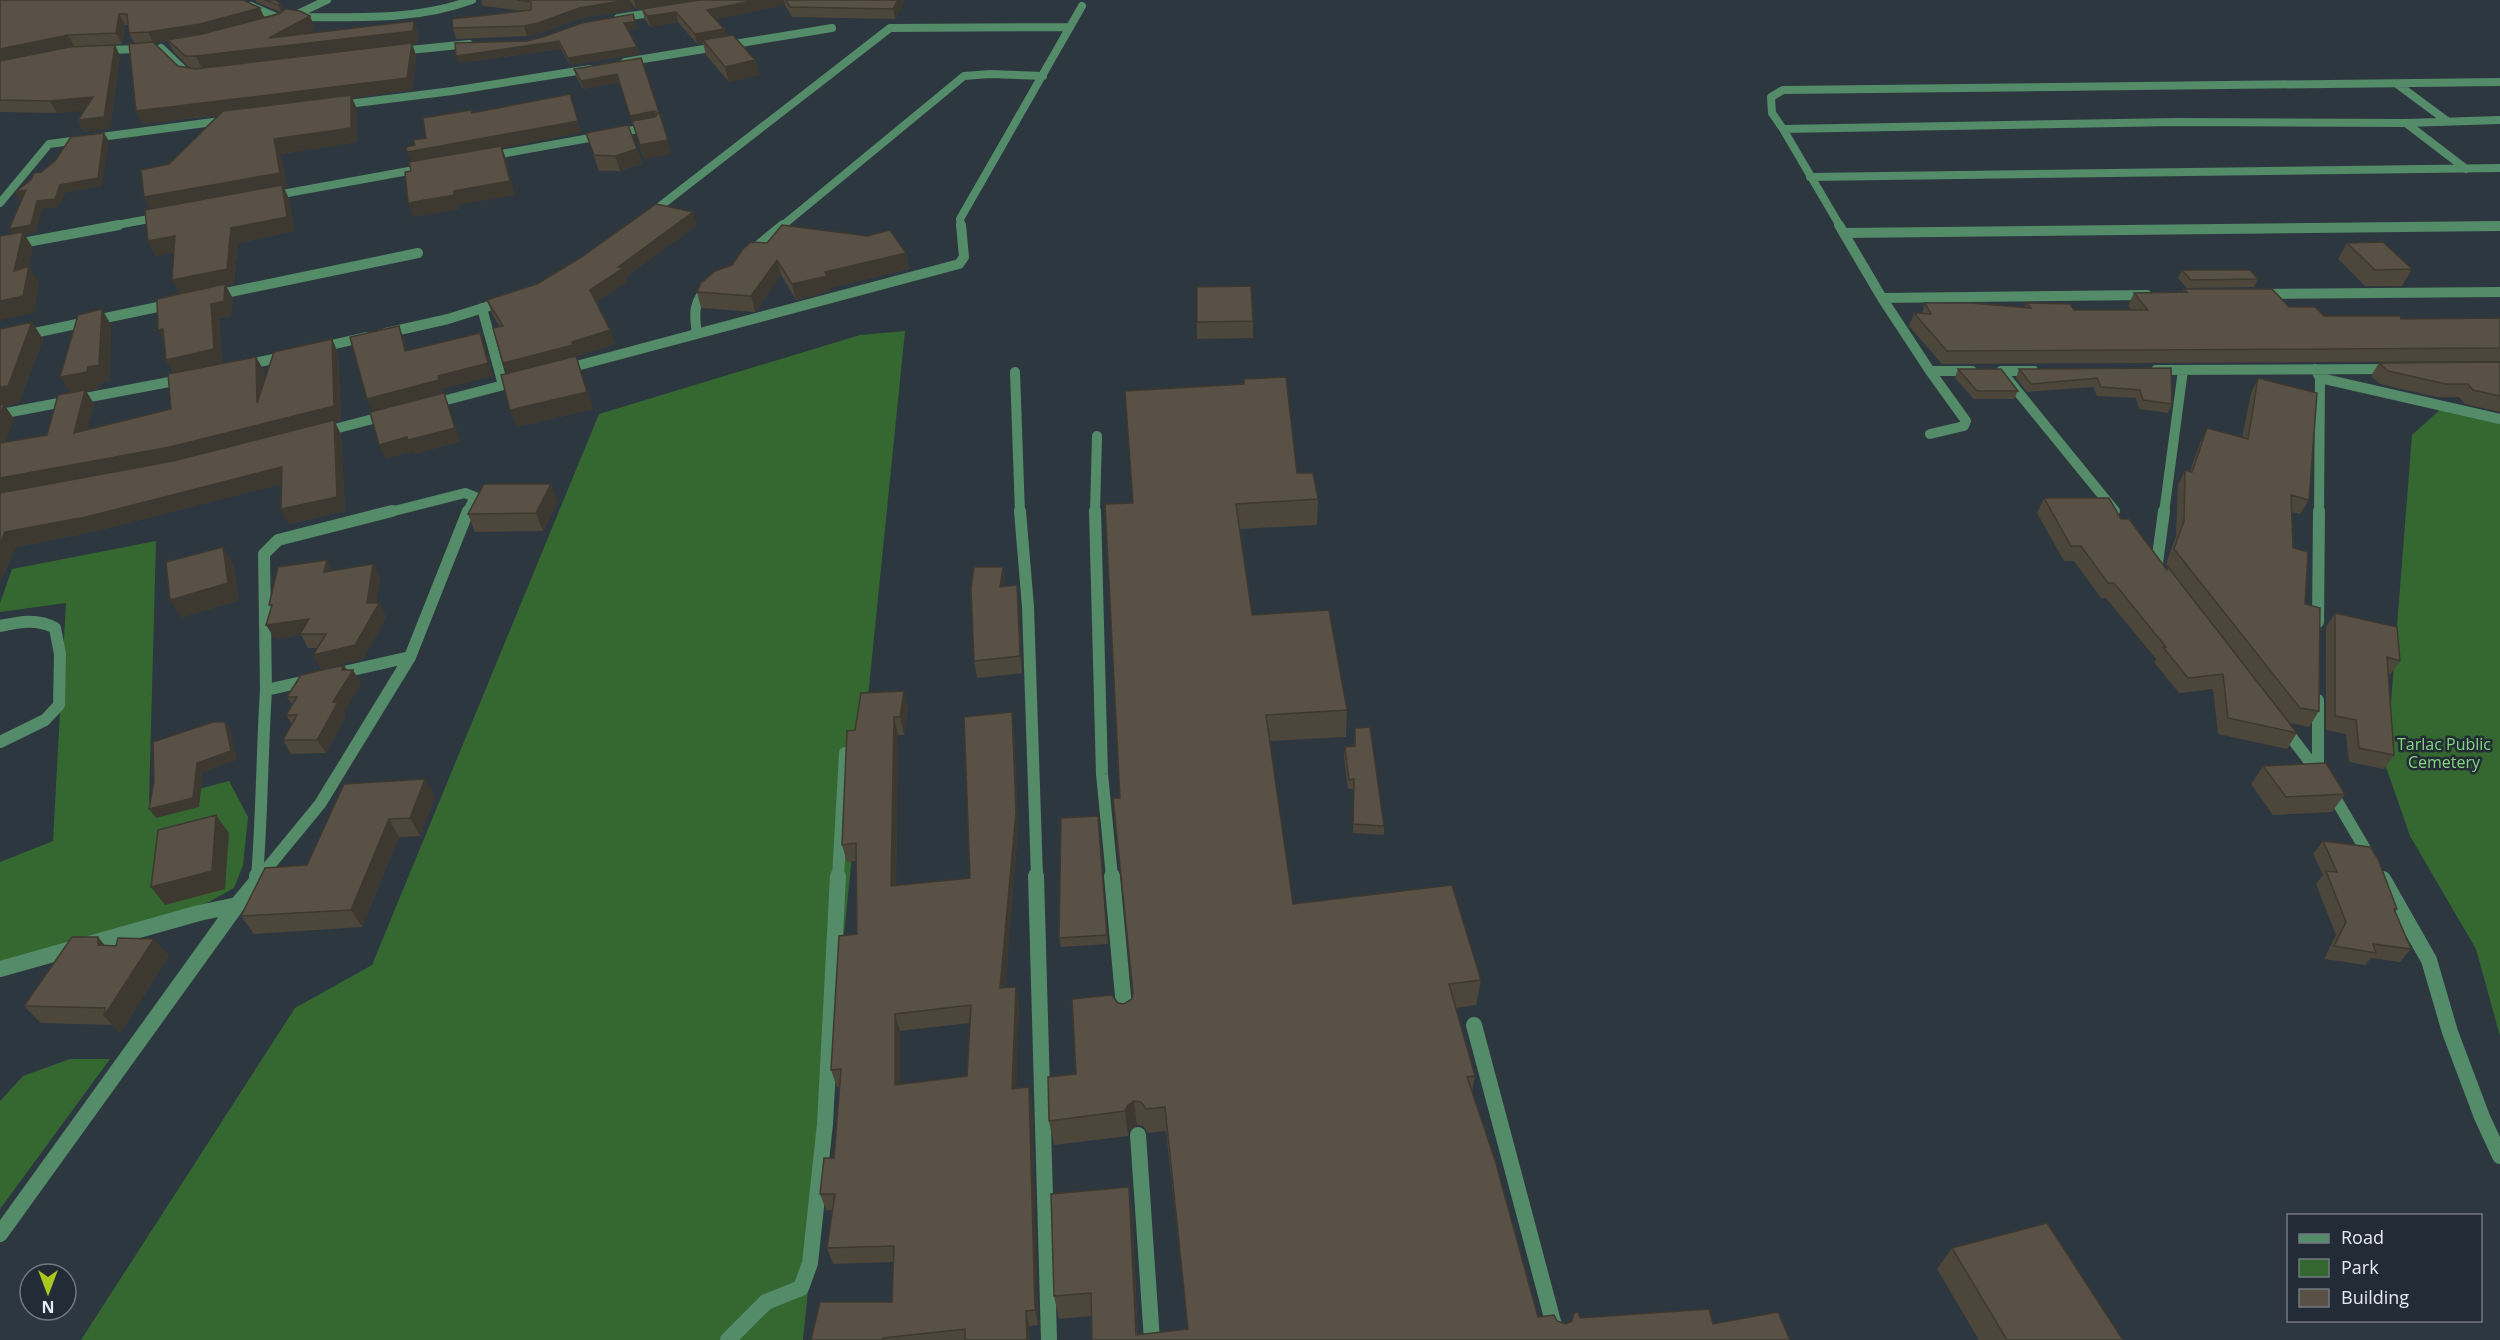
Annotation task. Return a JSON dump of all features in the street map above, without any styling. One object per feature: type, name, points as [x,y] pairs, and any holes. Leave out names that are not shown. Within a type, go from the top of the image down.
[{"type":"street","points":[[273,23],[292,17],[327,0]]},
{"type":"street","points":[[292,17],[422,14],[454,9],[472,0]]},
{"type":"street","points":[[251,6],[283,20]]},
{"type":"street","points":[[549,374],[959,264],[964,257],[960,219],[1082,6]]},
{"type":"street","points":[[605,21],[671,9]]},
{"type":"street","points":[[638,222],[890,28],[1070,27]]},
{"type":"street","points":[[611,65],[832,28]]},
{"type":"street","points":[[392,52],[481,44]]},
{"type":"street","points":[[96,50],[172,47]]},
{"type":"street","points":[[161,48],[188,74],[202,75]]},
{"type":"street","points":[[336,106],[464,90],[600,67]]},
{"type":"street","points":[[746,256],[964,76],[990,74],[1043,76]]},
{"type":"street","points":[[1930,434],[1958,430],[1964,426],[1965,421],[1882,298],[1772,113],[1771,97],[1783,90],[2500,82]]},
{"type":"street","points":[[2397,84],[2447,121]]},
{"type":"street","points":[[0,202],[49,144],[232,119]]},
{"type":"street","points":[[1783,129],[2176,122],[2406,123],[2500,120]]},
{"type":"street","points":[[2406,123],[2466,169]]},
{"type":"street","points":[[481,158],[657,125]]},
{"type":"street","points":[[258,199],[434,166]]},
{"type":"street","points":[[1810,177],[2500,168]]},
{"type":"street","points":[[0,246],[164,216]]},
{"type":"street","points":[[1844,233],[2500,226]]},
{"type":"street","points":[[209,296],[418,253]]},
{"type":"street","points":[[697,334],[693,309],[700,294],[718,279]]},
{"type":"street","points":[[2255,294],[2500,292]]},
{"type":"street","points":[[1882,298],[2162,295]]},
{"type":"street","points":[[310,350],[448,319],[512,299]]},
{"type":"street","points":[[0,340],[186,301]]},
{"type":"street","points":[[482,308],[503,385]]},
{"type":"street","points":[[230,369],[299,353]]},
{"type":"street","points":[[2149,370],[2317,374],[2407,369]]},
{"type":"street","points":[[2157,563],[2183,370]]},
{"type":"street","points":[[1930,371],[2047,371]]},
{"type":"street","points":[[1991,371],[2120,517]]},
{"type":"street","points":[[1015,372],[1019,496],[1028,607],[1049,1340]]},
{"type":"street","points":[[2317,374],[2500,419]]},
{"type":"street","points":[[2317,374],[2318,640]]},
{"type":"street","points":[[0,414],[195,377]]},
{"type":"street","points":[[423,406],[526,379]]},
{"type":"street","points":[[307,436],[399,412]]},
{"type":"street","points":[[1097,436],[1094,541],[1102,774],[1125,1019]]},
{"type":"street","points":[[0,1234],[237,905],[320,804],[410,657],[475,497],[472,494],[465,493],[278,540],[264,554],[266,690],[261,776],[263,807],[257,880]]},
{"type":"street","points":[[2150,554],[2165,572]]},
{"type":"street","points":[[0,626],[26,621],[45,621],[55,628],[60,654],[59,705],[45,720],[0,742]]},
{"type":"street","points":[[266,690],[410,657]]},
{"type":"street","points":[[2317,771],[2318,688]]},
{"type":"street","points":[[2281,724],[2338,803],[2429,960],[2454,1042],[2482,1117],[2500,1156]]},
{"type":"street","points":[[728,1340],[766,1302],[801,1288],[810,1263],[825,1124],[845,753]]},
{"type":"street","points":[[0,969],[199,913],[237,905]]},
{"type":"street","points":[[1474,1025],[1557,1336]]},
{"type":"street","points":[[1138,1135],[1152,1340]]},
{"type":"green space","points":[[905,331],[803,1340],[81,1340],[295,1008],[372,965],[599,414],[860,335]]},
{"type":"green space","name":"Tarlac Public Cemetery","points":[[2442,408],[2500,421],[2500,1036],[2476,949],[2410,836],[2386,767],[2412,435]]},
{"type":"green space","points":[[156,541],[149,802],[229,781],[248,817],[243,865],[234,888],[209,902],[0,968],[0,862],[53,841],[66,603],[0,612],[0,603],[12,569]]},
{"type":"green space","points":[[70,1059],[110,1059],[0,1209],[0,1101],[23,1076]]},
{"type":"building","points":[[0,0],[243,0],[260,8],[200,24],[129,33],[127,14],[119,14],[116,33],[68,35],[0,49]]},
{"type":"building","points":[[265,0],[275,0],[281,4],[278,5]]},
{"type":"building","points":[[517,0],[626,0],[579,8],[524,26],[453,28],[452,19],[531,10],[531,2]]},
{"type":"building","points":[[699,0],[756,0],[707,10],[724,29],[695,34],[676,12],[647,16],[642,9]]},
{"type":"building","points":[[786,0],[898,0],[893,9],[790,7]]},
{"type":"building","points":[[286,9],[300,11],[310,16],[269,38],[414,21],[413,31],[196,56],[185,56],[168,40],[202,34],[279,14]]},
{"type":"building","points":[[633,14],[635,22],[624,23],[637,47],[568,58],[559,41],[456,56],[455,43],[527,41],[582,23]]},
{"type":"building","points":[[733,35],[755,60],[725,67],[703,40]]},
{"type":"building","points":[[153,42],[178,66],[196,69],[412,43],[407,78],[136,111],[129,44]]},
{"type":"building","points":[[115,45],[104,117],[78,120],[93,97],[50,101],[0,100],[0,61],[70,47]]},
{"type":"building","points":[[641,58],[658,113],[654,111],[630,116],[617,74],[581,81],[574,69]]},
{"type":"building","points":[[570,94],[578,121],[407,152],[406,147],[415,145],[413,140],[426,138],[423,118],[471,110],[472,113]]},
{"type":"building","points":[[351,95],[351,128],[274,139],[280,173],[144,197],[141,170],[169,164],[223,111]]},
{"type":"building","points":[[659,112],[668,140],[640,145],[632,121],[655,117]]},
{"type":"building","points":[[628,125],[637,149],[615,156],[594,155],[586,133]]},
{"type":"building","points":[[104,133],[98,178],[60,185],[55,199],[37,201],[31,225],[9,229],[26,190],[15,192],[31,180],[34,173],[41,172],[55,161],[71,137]]},
{"type":"building","points":[[501,146],[510,181],[454,191],[454,195],[408,203],[405,172],[411,171],[409,162]]},
{"type":"building","points":[[282,185],[287,217],[231,228],[227,269],[172,280],[175,236],[148,241],[145,210]]},
{"type":"building","points":[[656,204],[693,212],[618,267],[623,268],[590,290],[610,330],[572,342],[573,345],[503,363],[493,328],[503,326],[487,300],[537,284],[583,256]]},
{"type":"building","points":[[782,225],[867,236],[890,230],[906,253],[825,272],[827,276],[792,284],[777,260],[751,296],[697,292],[701,283],[715,271],[732,265],[751,242],[767,243]]},
{"type":"building","points":[[23,232],[14,271],[29,266],[23,296],[0,301],[0,236]]},
{"type":"building","points":[[2383,242],[2412,269],[2375,270],[2347,243]]},
{"type":"building","points":[[2182,270],[2250,270],[2258,279],[2191,280]]},
{"type":"building","points":[[225,284],[224,301],[211,304],[214,349],[166,360],[163,329],[158,330],[157,299]]},
{"type":"building","points":[[1251,286],[1253,321],[1197,322],[1197,287]]},
{"type":"building","points":[[2184,289],[2272,289],[2289,307],[2315,307],[2324,316],[2400,316],[2401,319],[2500,318],[2500,348],[1947,351],[1914,313],[1931,314],[1925,303],[1970,303],[2031,308],[2027,303],[2070,304],[2074,310],[2148,310],[2134,293],[2187,292]]},
{"type":"building","points":[[102,309],[99,365],[88,367],[87,372],[60,377],[78,315]]},
{"type":"building","points":[[32,322],[8,386],[0,387],[0,329]]},
{"type":"building","points":[[399,326],[405,351],[480,333],[488,363],[438,376],[439,380],[367,399],[350,337]]},
{"type":"building","points":[[332,339],[334,406],[170,447],[0,478],[0,443],[47,435],[58,395],[85,390],[74,433],[171,409],[168,374],[256,357],[257,403],[274,352]]},
{"type":"building","points":[[576,356],[587,392],[510,410],[501,375]]},
{"type":"building","points":[[2500,362],[2500,396],[2473,390],[2468,384],[2446,384],[2388,371],[2379,363]]},
{"type":"building","points":[[2171,368],[2172,404],[2143,400],[2140,390],[2101,387],[2097,378],[2031,384],[2019,369]]},
{"type":"building","points":[[1958,369],[2001,369],[2018,391],[1977,391]]},
{"type":"building","points":[[1286,377],[1297,473],[1313,473],[1318,499],[1236,504],[1252,615],[1329,610],[1347,710],[1266,715],[1293,904],[1452,885],[1481,980],[1449,984],[1475,1076],[1467,1077],[1495,1160],[1538,1317],[1554,1315],[1557,1321],[1566,1324],[1572,1321],[1574,1313],[1578,1312],[1580,1318],[1709,1309],[1713,1324],[1778,1312],[1790,1340],[1092,1340],[1091,1293],[1054,1296],[1051,1194],[1129,1187],[1136,1335],[1188,1329],[1165,1107],[1146,1109],[1141,1102],[1134,1101],[1127,1106],[1125,1111],[1049,1121],[1048,1077],[1076,1074],[1072,999],[1112,995],[1118,1003],[1124,1004],[1132,999],[1133,993],[1113,798],[1120,798],[1105,504],[1133,503],[1125,391],[1244,384],[1244,379]]},
{"type":"building","points":[[2258,378],[2317,393],[2309,500],[2291,495],[2293,548],[2308,552],[2305,604],[2320,608],[2319,711],[2300,708],[2174,549],[2184,521],[2185,470],[2192,472],[2207,428],[2248,439]]},
{"type":"building","points":[[444,393],[455,428],[379,445],[370,412]]},
{"type":"building","points":[[334,420],[337,497],[281,509],[282,467],[86,517],[5,532],[0,544],[0,493],[173,461]]},
{"type":"building","points":[[484,484],[551,484],[536,513],[468,514]]},
{"type":"building","points":[[2044,498],[2109,498],[2121,519],[2129,519],[2297,733],[2228,718],[2223,674],[2188,678],[2114,583],[2108,583],[2081,546],[2071,546]]},
{"type":"building","points":[[223,547],[228,583],[170,600],[166,562]]},
{"type":"building","points":[[327,560],[324,572],[373,564],[367,603],[379,603],[355,645],[313,655],[326,634],[300,634],[309,619],[266,625],[272,605],[269,605],[278,567]]},
{"type":"building","points":[[974,567],[1003,567],[1000,587],[1017,585],[1020,656],[974,661],[971,588]]},
{"type":"building","points":[[2335,613],[2397,627],[2400,661],[2387,657],[2394,755],[2359,748],[2356,720],[2335,716]]},
{"type":"building","points":[[344,665],[342,670],[353,670],[333,702],[338,702],[317,740],[283,740],[297,715],[286,715],[297,697],[287,697],[301,675]]},
{"type":"building","points":[[904,691],[900,717],[894,717],[891,886],[970,878],[964,717],[1012,712],[1016,812],[1000,988],[1016,987],[1012,1089],[1029,1087],[1035,1310],[1026,1311],[1027,1340],[965,1340],[965,1329],[883,1338],[882,1340],[811,1340],[820,1302],[892,1302],[894,1246],[827,1248],[835,1194],[820,1194],[824,1158],[834,1158],[841,1069],[831,1070],[839,936],[857,934],[856,843],[842,845],[847,731],[855,730],[861,693]],"holes":[[[971,1005],[967,1076],[895,1085],[895,1014]]]},
{"type":"building","points":[[213,722],[225,722],[231,751],[197,763],[193,798],[149,809],[154,781],[153,742]]},
{"type":"building","points":[[1370,727],[1384,826],[1353,824],[1354,779],[1349,780],[1345,747],[1355,746],[1355,728]]},
{"type":"building","points":[[2326,763],[2345,794],[2286,797],[2263,766]]},
{"type":"building","points":[[425,779],[410,818],[389,819],[351,910],[241,916],[265,868],[307,865],[344,784]]},
{"type":"building","points":[[216,815],[212,871],[151,887],[158,830]]},
{"type":"building","points":[[1098,816],[1107,935],[1059,938],[1061,818]]},
{"type":"building","points":[[2323,841],[2370,847],[2378,859],[2397,909],[2394,909],[2411,949],[2373,944],[2376,953],[2334,946],[2346,922],[2326,871],[2337,872]]},
{"type":"building","points":[[72,937],[98,937],[98,945],[116,946],[118,938],[154,939],[104,1016],[105,1008],[24,1006]]},
{"type":"building","points":[[2047,1223],[2123,1340],[2007,1340],[1952,1248]]}]
